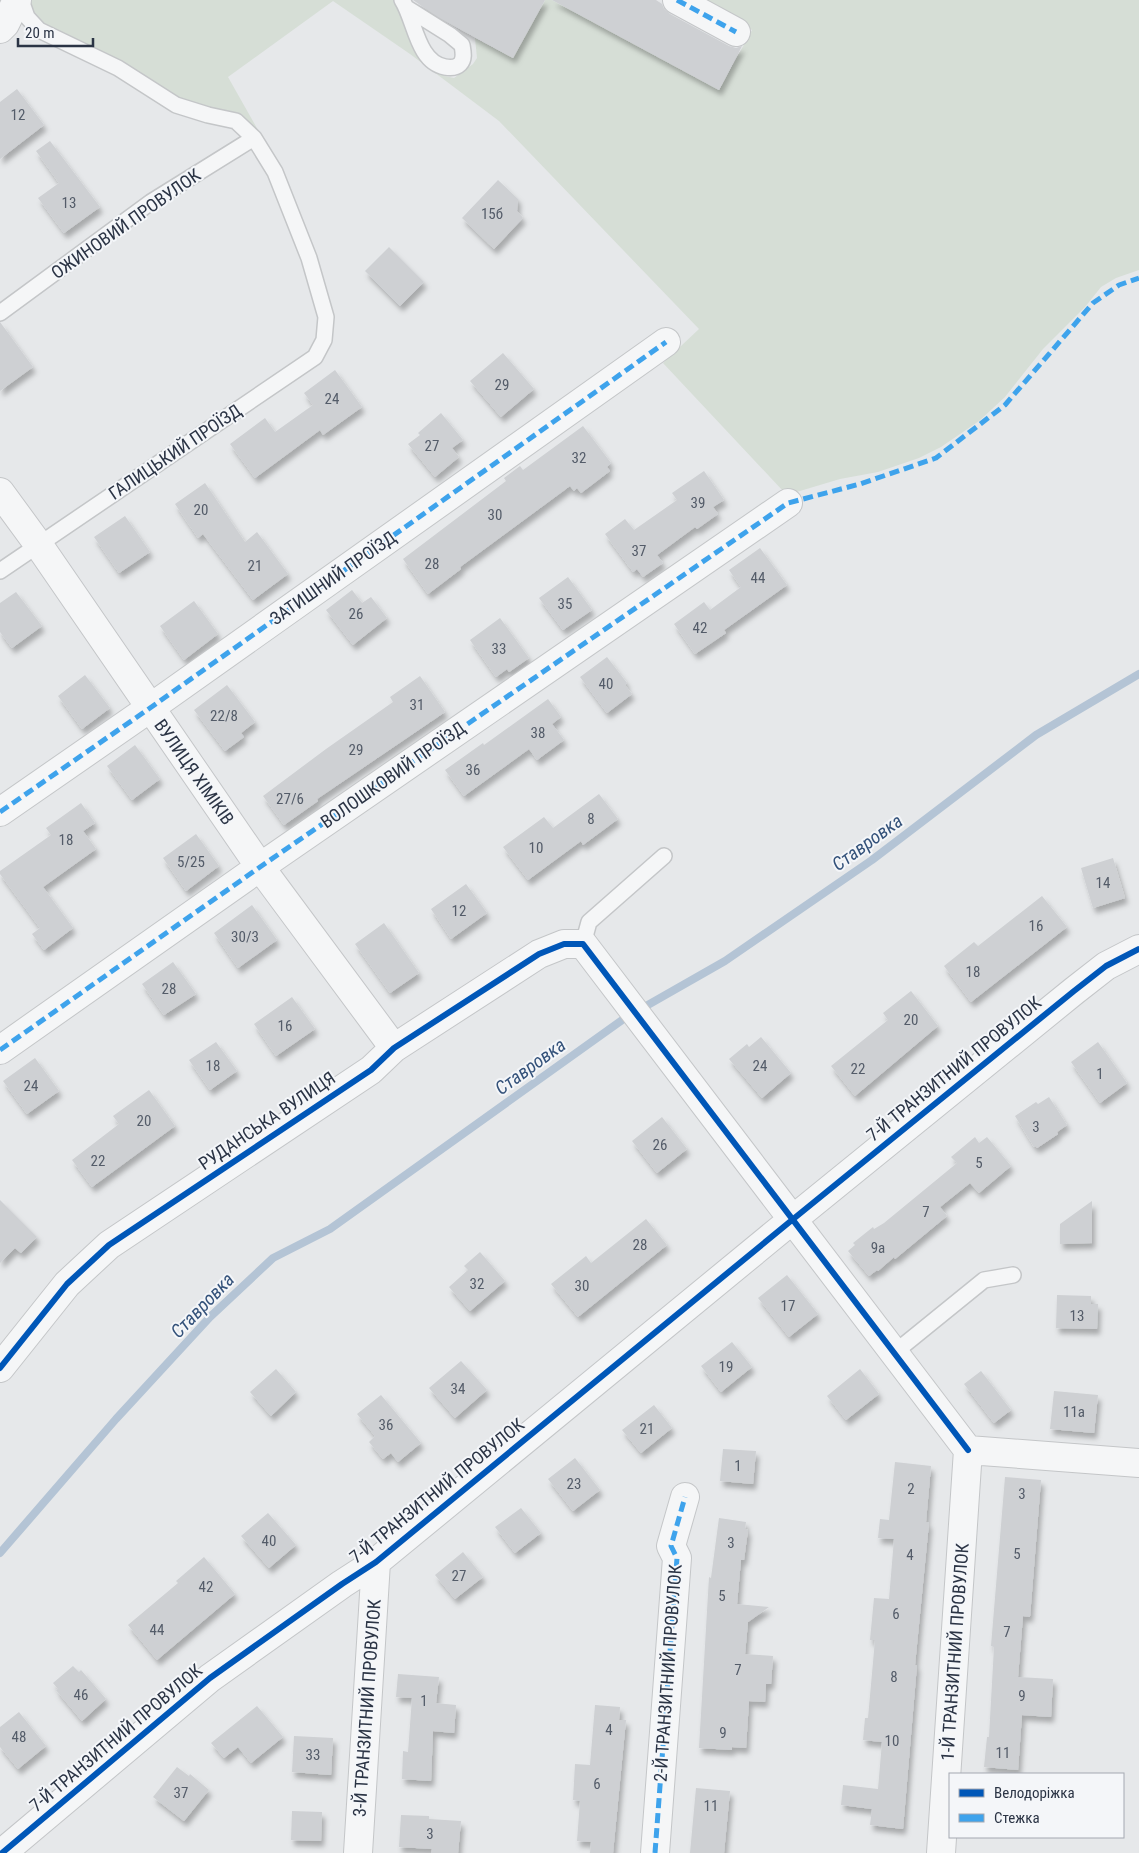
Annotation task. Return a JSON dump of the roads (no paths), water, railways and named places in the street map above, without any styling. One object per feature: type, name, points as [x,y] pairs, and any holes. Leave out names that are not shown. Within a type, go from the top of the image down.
[{"type":"street","points":[[0,29],[5,24],[17,0]]},
{"type":"street","points":[[677,0],[736,32]]},
{"type":"street","name":"ЗАТИШНИЙ ПРОЇЗД","points":[[0,812],[150,708],[666,342]]},
{"type":"street","name":"ВУЛИЦЯ ХІМІКІВ","points":[[0,492],[38,544],[260,867],[394,1048]]},
{"type":"street","name":"ВОЛОШКОВИЙ ПРОЇЗД","points":[[0,1050],[260,867],[788,503]]},
{"type":"street","name":"РУДАНСЬКА ВУЛИЦЯ","points":[[0,1368],[67,1284],[109,1245],[371,1070],[394,1048],[539,954],[564,944],[583,944]]},
{"type":"street","points":[[583,944],[968,1450],[1139,1464]]},
{"type":"street","name":"7-Й ТРАНЗИТНИЙ ПРОВУЛОК","points":[[2,1853],[210,1678],[376,1562],[1074,991],[1106,966],[1139,949]]},
{"type":"street","name":"1-Й ТРАНЗИТНИЙ ПРОВУЛОК","points":[[941,1853],[968,1450]]},
{"type":"street","name":"2-Й ТРАНЗИТНИЙ ПРОВУЛОК","points":[[655,1853],[677,1558],[671,1546],[685,1497]]},
{"type":"street","name":"3-Й ТРАНЗИТНИЙ ПРОВУЛОК","points":[[358,1853],[376,1562]]},
{"type":"lane","points":[[21,0],[27,17],[39,30],[118,68],[176,105],[236,121],[254,138]]},
{"type":"lane","name":"ОЖИНОВИЙ ПРОВУЛОК","points":[[0,313],[151,202],[254,138]]},
{"type":"lane","name":"ГАЛИЦЬКИЙ ПРОЇЗД","points":[[0,571],[315,357],[324,340],[326,317],[309,258],[278,181],[254,138]]},
{"type":"lane","points":[[583,944],[589,922],[664,856]]},
{"type":"lane","points":[[894,1353],[984,1280],[1013,1275]]},
{"type":"waterway","name":"Ставровка","points":[[0,1553],[116,1419],[210,1317],[273,1258],[330,1229],[625,1018],[725,961],[872,860],[1036,735],[1139,674]]}]
